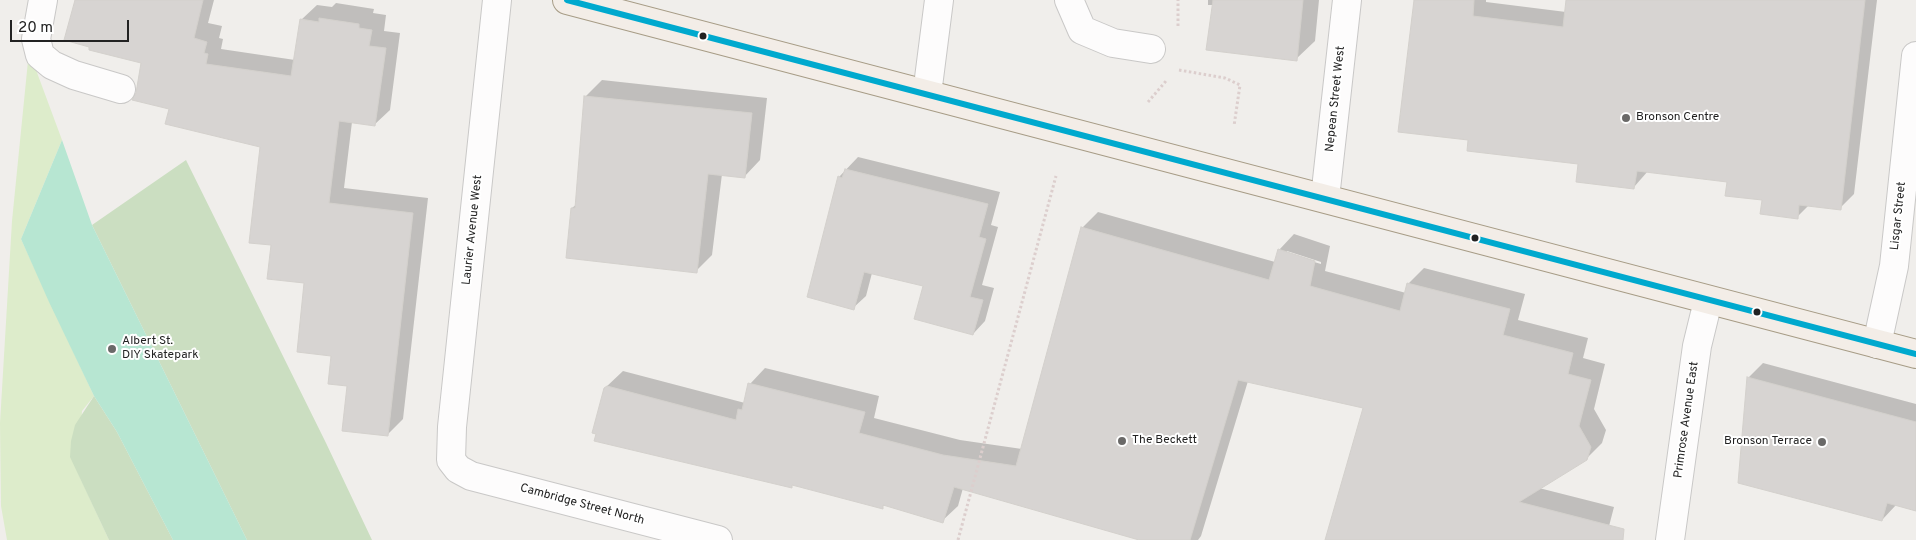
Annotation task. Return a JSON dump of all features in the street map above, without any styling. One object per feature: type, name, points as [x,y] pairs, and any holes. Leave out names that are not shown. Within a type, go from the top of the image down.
[{"type":"main road","points":[[567,0],[1916,354]]},
{"type":"street","points":[[43,0],[36,39],[40,55],[52,65],[74,75],[121,89]]},
{"type":"street","name":"Laurier Avenue West","points":[[451,460],[452,427],[497,0]]},
{"type":"street","points":[[927,94],[939,0]]},
{"type":"street","points":[[1069,0],[1082,30],[1113,43],[1151,49]]},
{"type":"street","name":"Nepean Street West","points":[[1325,198],[1347,0]]},
{"type":"street","name":"Lisgar Street","points":[[1877,344],[1894,266],[1916,56]]},
{"type":"street","name":"Primrose Avenue East","points":[[1670,540],[1697,346],[1708,300]]},
{"type":"street","name":"Cambridge Street North","points":[[451,460],[458,469],[471,476],[718,540]]},
{"type":"path","points":[[1177,69],[1225,78],[1240,85],[1234,126]]},
{"type":"path","points":[[1148,102],[1171,76]]},
{"type":"path","points":[[958,540],[1056,176]]},
{"type":"green space","points":[[29,51],[62,140],[21,239],[94,396],[82,411],[78,473],[109,540],[7,540],[1,506],[0,423],[12,221]]},
{"type":"green space","name":"Albert St. DIY Skatepark","points":[[62,140],[92,225],[247,540],[173,540],[117,432],[94,396],[49,302],[21,239]]},
{"type":"green space","points":[[186,160],[372,540],[247,540],[92,225]]},
{"type":"green space","points":[[94,396],[117,432],[173,540],[109,540],[70,457],[75,425]]},
{"type":"building","points":[[75,0],[203,0],[194,38],[207,42],[204,53],[208,54],[206,64],[291,76],[300,19],[319,22],[319,18],[359,24],[359,28],[372,30],[369,46],[386,48],[375,126],[339,121],[329,203],[413,213],[388,436],[342,431],[347,386],[328,384],[331,356],[297,352],[304,283],[267,279],[271,245],[249,243],[260,147],[165,124],[169,109],[132,100],[136,93],[141,63],[89,50],[89,47],[64,40]]},
{"type":"building","points":[[1213,0],[1303,0],[1297,61],[1206,50]]},
{"type":"building","name":"Bronson Centre","points":[[1414,0],[1474,0],[1473,16],[1563,27],[1566,0],[1865,0],[1841,210],[1799,205],[1798,219],[1760,214],[1762,200],[1725,196],[1727,182],[1637,171],[1634,189],[1576,182],[1578,164],[1467,151],[1468,140],[1398,132]]},
{"type":"building","points":[[584,96],[752,113],[745,178],[708,174],[697,273],[566,258],[571,208],[575,208]]},
{"type":"building","points":[[845,169],[988,204],[979,237],[986,239],[970,297],[983,300],[973,335],[914,319],[923,286],[864,272],[854,310],[807,297],[838,176],[842,178]]},
{"type":"building","points":[[1081,227],[1269,280],[1278,249],[1315,261],[1310,286],[1400,311],[1407,283],[1510,309],[1503,335],[1573,353],[1568,374],[1591,380],[1579,426],[1591,447],[1587,460],[1519,502],[1624,529],[1623,540],[1325,540],[1363,408],[1238,380],[1190,540],[1139,540],[954,487],[943,523],[883,505],[883,509],[792,485],[792,488],[594,441],[596,434],[592,433],[604,388],[607,386],[736,420],[738,409],[742,410],[748,383],[865,412],[859,433],[943,455],[1016,466]]},
{"type":"building","name":"Bronson Terrace","points":[[1747,377],[1916,422],[1916,511],[1887,503],[1882,521],[1738,483]]},
{"type":"transit line","points":[[567,0],[1916,354]]},
{"type":"place","name":"Bronson Centre","points":[[1626,118]]},
{"type":"place","name":"Albert St. DIY Skatepark","points":[[112,349]]},
{"type":"place","name":"The Beckett","points":[[1122,441]]},
{"type":"place","name":"Bronson Terrace","points":[[1822,442]]}]
